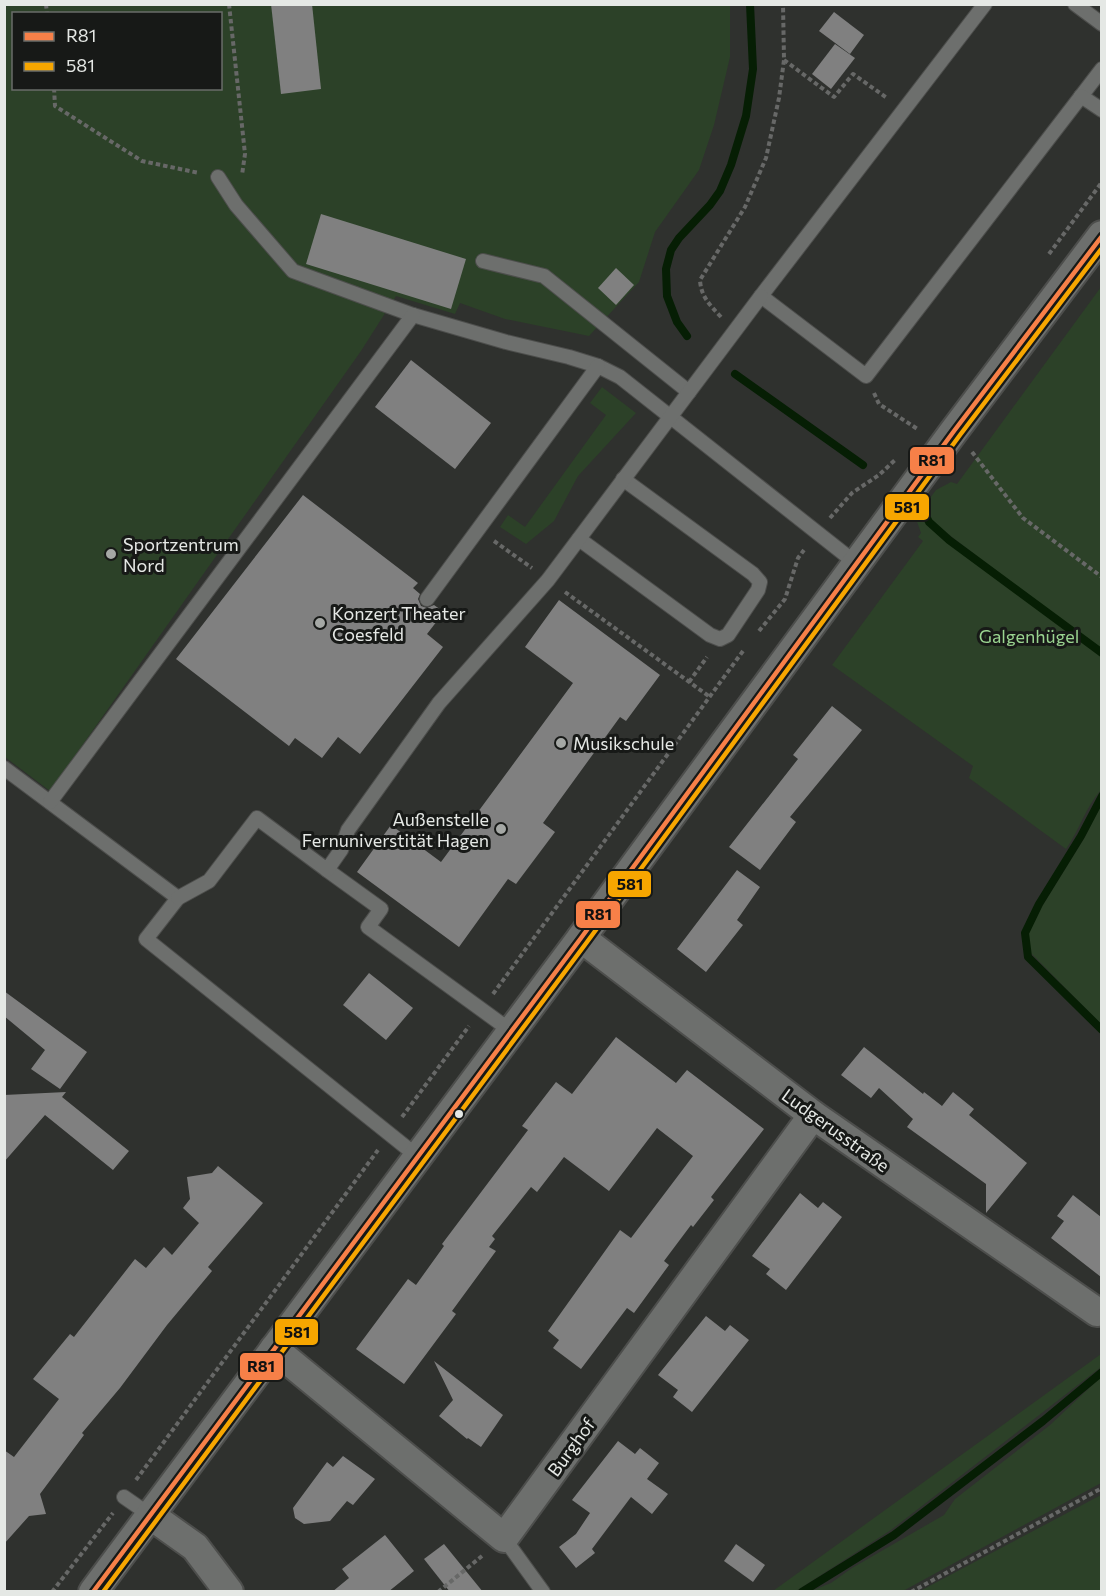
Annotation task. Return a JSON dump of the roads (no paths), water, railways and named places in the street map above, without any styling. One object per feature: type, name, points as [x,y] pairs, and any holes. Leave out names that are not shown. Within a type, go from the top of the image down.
[{"type":"street","points":[[93,1592],[1101,235]]},
{"type":"street","name":"Ludgerusstraße","points":[[581,938],[813,1115],[1097,1312]]},
{"type":"street","name":"Burghof","points":[[504,1538],[813,1115]]},
{"type":"street","points":[[274,1349],[504,1538]]},
{"type":"street","points":[[150,1515],[195,1547],[229,1592]]},
{"type":"lane","points":[[327,870],[341,850],[348,830],[439,703],[548,580],[761,296],[985,4]]},
{"type":"lane","points":[[1076,4],[1101,24]]},
{"type":"lane","points":[[761,296],[866,376],[1101,69]]},
{"type":"lane","points":[[1081,96],[1101,110]]},
{"type":"lane","points":[[218,177],[236,205],[293,271],[413,315],[506,342],[569,357],[598,366],[620,377],[857,564]]},
{"type":"lane","points":[[483,261],[544,276],[689,392]]},
{"type":"lane","points":[[50,802],[413,315]]},
{"type":"lane","points":[[427,599],[598,366]]},
{"type":"lane","points":[[579,539],[710,635],[720,639],[728,635],[759,590],[760,582],[753,574],[623,479]]},
{"type":"lane","points":[[4,768],[178,897]]},
{"type":"lane","points":[[417,1156],[146,939],[178,897],[209,880],[256,818],[381,909],[368,927],[511,1031]]},
{"type":"lane","points":[[124,1497],[150,1515]]},
{"type":"lane","points":[[504,1538],[543,1592]]},
{"type":"waterway","points":[[687,336],[677,322],[667,296],[666,269],[671,250],[720,191],[731,165],[746,116],[753,69],[750,4]]},
{"type":"waterway","points":[[735,374],[863,465]]},
{"type":"waterway","points":[[923,510],[929,522],[949,540],[1102,653]]},
{"type":"waterway","points":[[1102,796],[1081,836],[1039,904],[1025,933],[1028,957],[1102,1030]]},
{"type":"waterway","points":[[802,1592],[894,1535],[1043,1421],[1102,1372]]},
{"type":"place","name":"Sportzentrum Nord","points":[[111,554]]},
{"type":"place","name":"Konzert Theater Coesfeld","points":[[320,623]]},
{"type":"place","name":"Musikschule","points":[[561,743]]},
{"type":"place","name":"Außenstelle Fernuniverstität Hagen","points":[[501,829]]},
{"type":"park label","name":"Galgenhügel","points":[[1029,636]]}]
